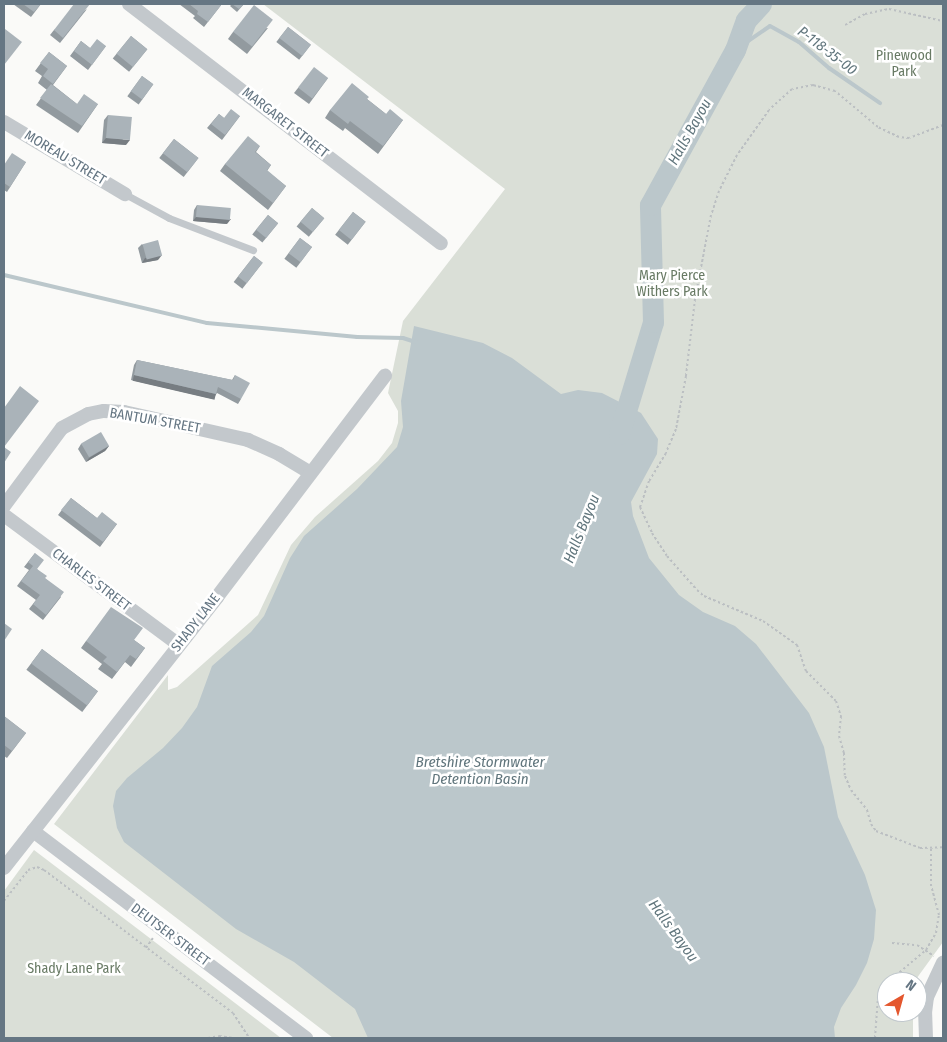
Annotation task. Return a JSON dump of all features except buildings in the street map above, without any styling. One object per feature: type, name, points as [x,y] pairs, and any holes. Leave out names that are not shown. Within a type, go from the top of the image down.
[{"type":"street","name":"MARGARET STREET","points":[[129,4],[441,243]]},
{"type":"street","name":"MOREAU STREET","points":[[4,122],[125,194]]},
{"type":"street","name":"SHADY LANE","points":[[4,868],[179,645],[309,472],[385,376]]},
{"type":"street","name":"BANTUM STREET","points":[[4,506],[62,428],[88,414],[104,411],[124,412],[248,440],[279,454],[309,472]]},
{"type":"street","name":"CHARLES STREET","points":[[4,515],[179,645]]},
{"type":"street","name":"DEUTSER STREET","points":[[33,831],[306,1038]]},
{"type":"street","points":[[926,1038],[925,1013],[927,996],[938,985],[940,961]]},
{"type":"lane","points":[[125,194],[169,218],[253,250]]},
{"type":"path","points":[[845,25],[865,14],[889,9],[943,21]]},
{"type":"path","points":[[943,125],[909,138],[898,138],[878,127],[835,91],[813,85],[792,89],[769,110],[736,155],[726,174],[711,215],[695,299],[682,399],[676,429],[666,452],[649,481],[640,507],[652,533],[667,556],[696,590],[704,596],[763,621],[797,645],[806,671],[836,701],[841,716],[839,736],[844,753],[845,776],[851,790],[867,810],[871,824],[883,835],[912,846],[931,849],[943,847]]},
{"type":"path","points":[[899,972],[926,950],[936,933],[939,915],[931,886],[931,849]]},
{"type":"path","points":[[4,901],[28,870],[37,867],[44,870],[234,1013],[249,1038]]},
{"type":"path","points":[[892,943],[917,944],[940,961]]},
{"type":"path","points":[[875,1038],[877,1011]]},
{"type":"path","points":[[208,1038],[219,1036],[233,1038]]},
{"type":"green space","points":[[263,4],[943,4],[943,942],[921,972],[877,972],[877,1022],[913,1022],[913,1038],[333,1038],[54,824],[168,675],[168,690],[177,687],[258,615],[291,545],[315,517],[378,461],[392,443],[398,423],[398,411],[388,393],[403,321],[505,189]]},
{"type":"green space","name":"Shady Lane Park","points":[[34,850],[281,1038],[4,1038],[4,891]]},
{"type":"water","name":"Bretshire Stormwater Detention Basin","points":[[414,326],[483,343],[512,358],[561,394],[578,390],[602,393],[641,413],[658,439],[657,454],[631,502],[633,516],[649,558],[679,595],[703,612],[735,626],[756,644],[809,713],[824,747],[838,817],[865,875],[876,910],[874,939],[867,963],[841,1008],[834,1027],[835,1038],[368,1038],[355,1009],[294,962],[236,929],[124,842],[117,828],[113,806],[116,791],[127,778],[163,748],[182,728],[197,707],[212,666],[251,632],[264,616],[290,558],[304,536],[357,489],[397,447],[403,427],[401,401]]},
{"type":"waterway","name":"Halls Bayou","points":[[619,434],[653,322],[650,205],[735,50],[746,20],[761,4]]},
{"type":"waterway","name":"P-118-35-00","points":[[735,50],[770,26],[799,42],[829,68],[880,103]]},
{"type":"waterway","points":[[4,275],[207,323],[357,337],[403,338],[415,342]]},
{"type":"park label","name":"Pinewood Park","points":[[904,64]]},
{"type":"park label","name":"Mary Pierce Withers Park","points":[[672,284]]}]
